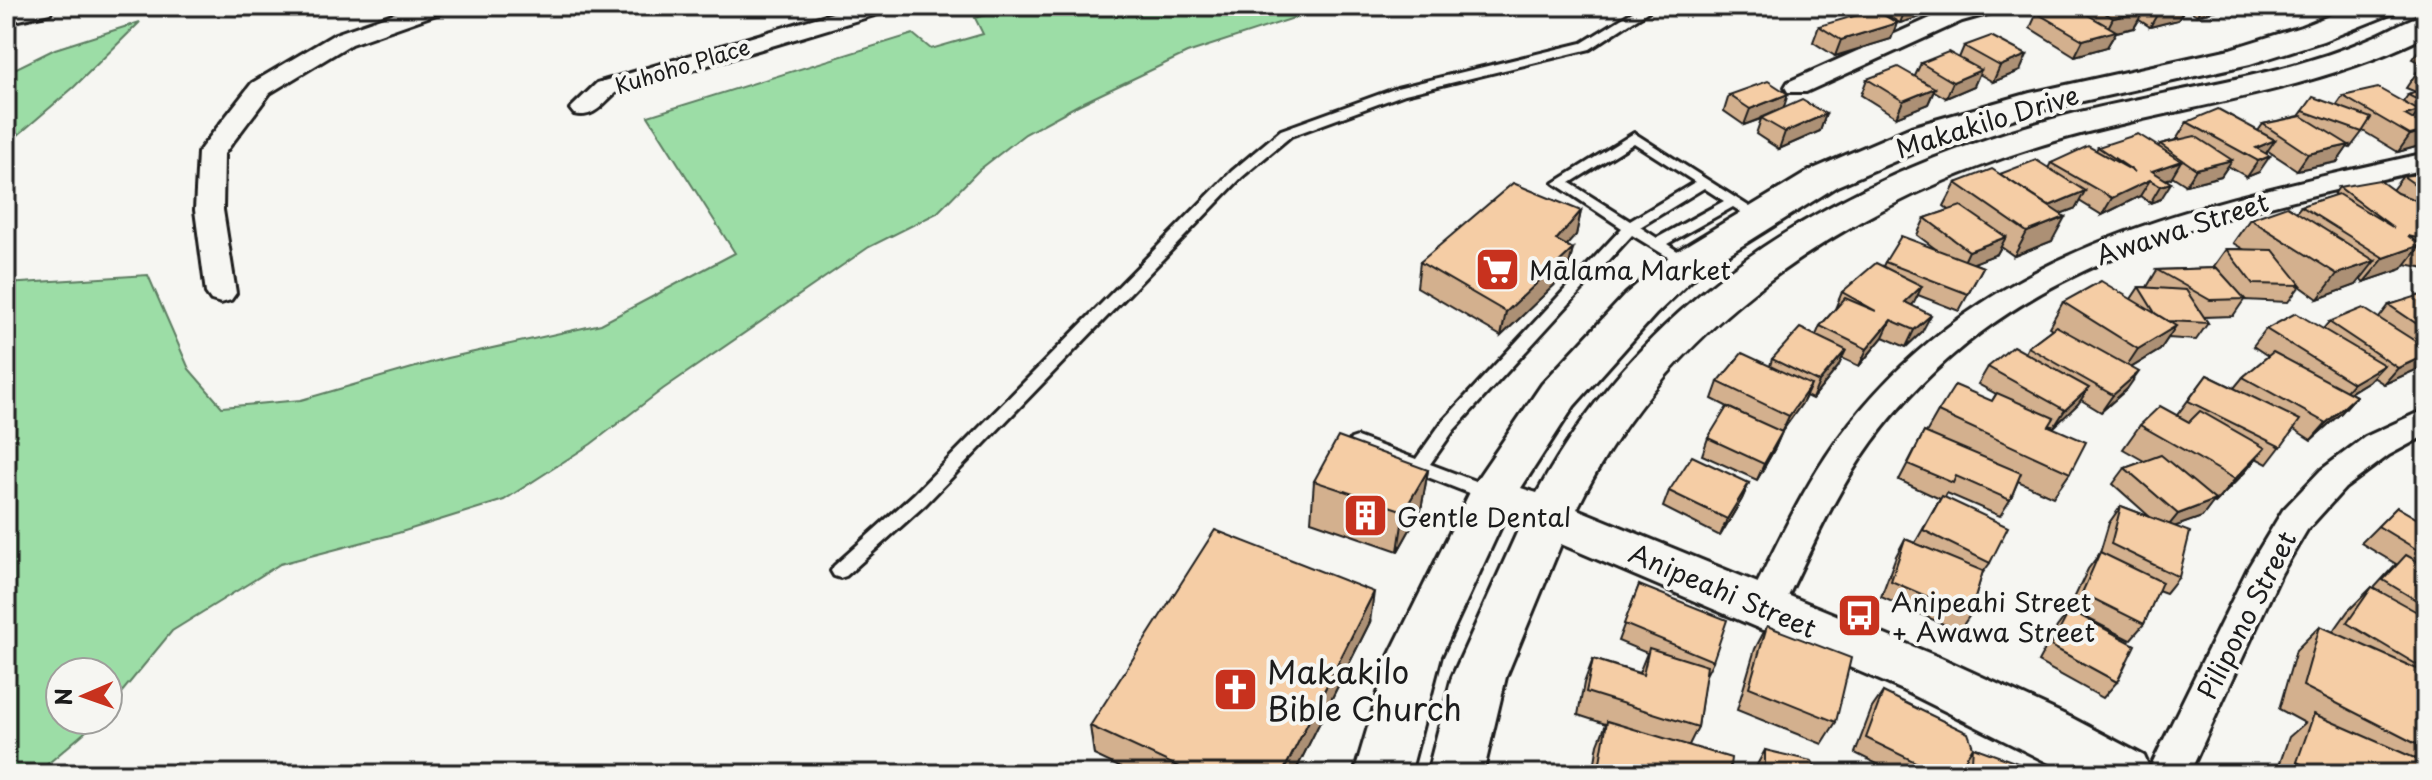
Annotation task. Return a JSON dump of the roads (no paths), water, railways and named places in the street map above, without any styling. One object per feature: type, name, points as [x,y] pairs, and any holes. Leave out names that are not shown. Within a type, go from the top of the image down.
[{"type":"main road","points":[[6,14],[39,6]]},
{"type":"main road","name":"Makakilo Drive","points":[[1382,774],[1415,656],[1492,495],[1558,395],[1641,304],[1672,253],[1746,209],[1924,135],[2030,103],[2238,57],[2312,34],[2382,6]]},
{"type":"main road","name":"Makakilo Drive","points":[[1455,774],[1479,677],[1548,516],[1609,417],[1687,327],[1772,255],[1863,200],[1961,157],[2065,126],[2276,82],[2353,57],[2426,24]]},
{"type":"main road","name":"Anipeahi Street","points":[[1492,495],[1922,674],[2052,735],[2124,774]]},
{"type":"street","points":[[221,293],[209,210],[211,153],[261,88],[343,39],[437,6]]},
{"type":"street","name":"Kuhoho Place","points":[[583,109],[606,88],[880,6]]},
{"type":"street","points":[[1797,87],[1954,16],[1990,6]]},
{"type":"street","name":"Awawa Street","points":[[1764,608],[1816,501],[1879,411],[1952,340],[2021,292],[2122,241],[2220,210],[2426,161]]},
{"type":"street","name":"Pilipono Street","points":[[2168,774],[2266,568],[2295,520],[2333,479],[2377,446],[2426,421]]},
{"type":"lane","points":[[840,571],[920,499],[1237,174],[1286,133],[1401,91],[1586,46],[1650,6]]},
{"type":"lane","points":[[1672,253],[1561,183],[1634,137],[1746,209]]},
{"type":"lane","points":[[1419,467],[1448,426],[1631,227],[1705,182]]},
{"type":"lane","points":[[1357,443],[1492,495]]},
{"type":"place","name":"Mālama Market","points":[[1498,269]]},
{"type":"place","name":"Gentle Dental","points":[[1366,516]]},
{"type":"place","name":"Anipeahi Street + Awawa Street","points":[[1860,616]]},
{"type":"place","name":"Makakilo Bible Church","points":[[1236,689]]}]
